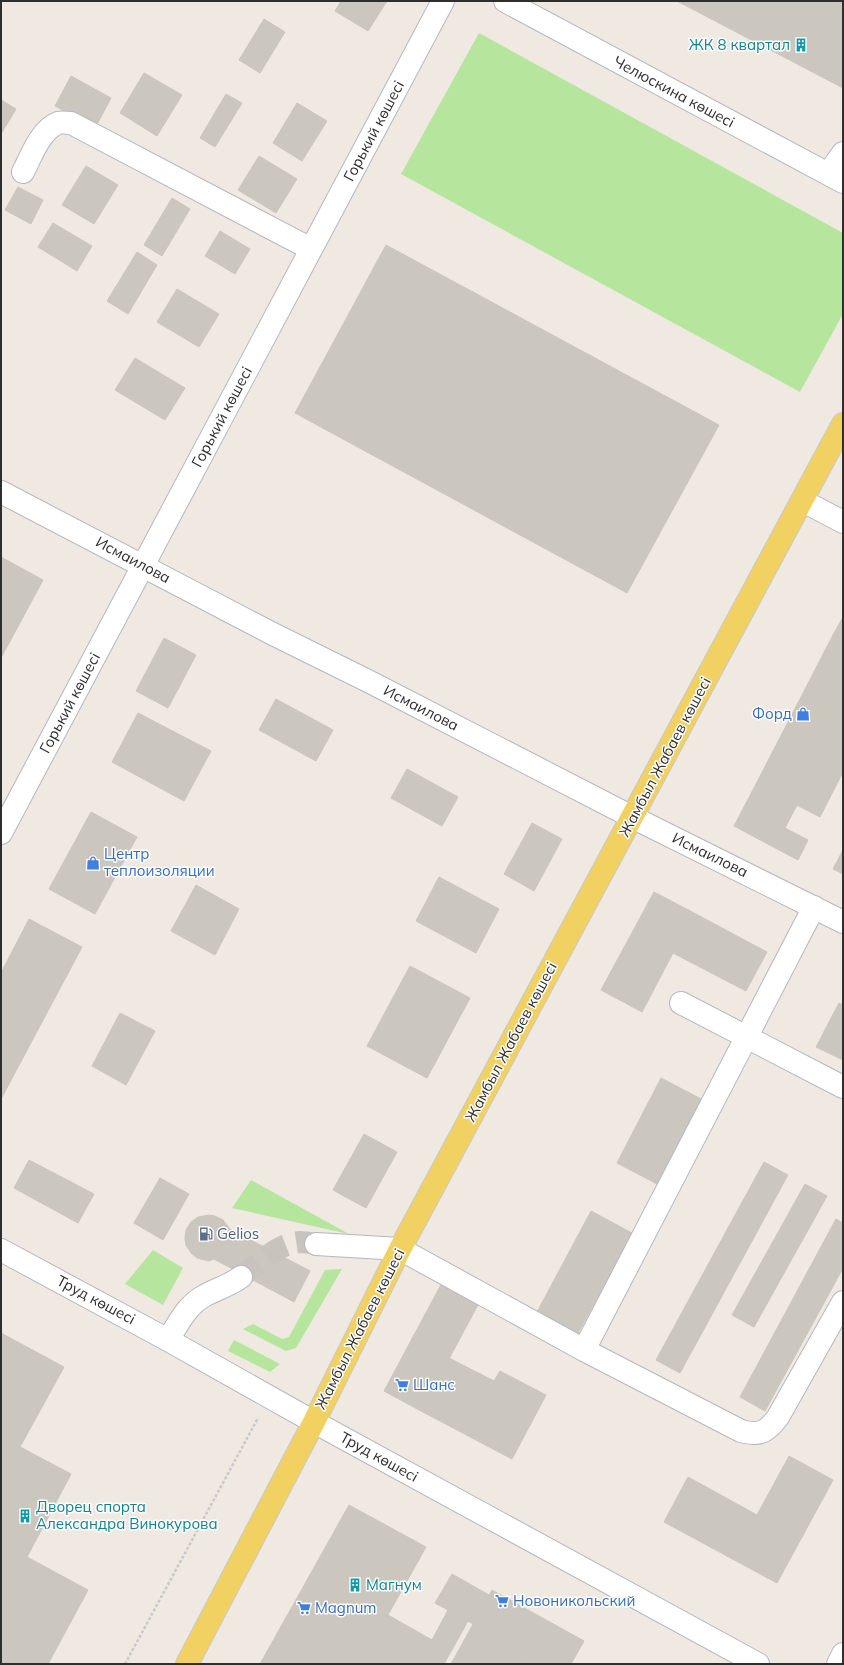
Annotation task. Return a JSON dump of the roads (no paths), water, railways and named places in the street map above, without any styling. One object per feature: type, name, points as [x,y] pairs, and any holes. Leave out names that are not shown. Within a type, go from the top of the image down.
[{"type":"main road","name":"Жамбыл Жабаев көшесі","points":[[187,1664],[314,1422],[400,1249],[843,424]]},
{"type":"street","name":"Горький көшесі","points":[[1,833],[443,1]]},
{"type":"street","name":"Челюскина көшесі","points":[[505,1],[835,178]]},
{"type":"street","points":[[23,172],[42,137],[49,129],[59,123],[71,123],[311,249]]},
{"type":"street","points":[[835,178],[843,153]]},
{"type":"street","name":"Исмаилова","points":[[1,492],[271,633],[370,682],[632,817],[843,922]]},
{"type":"street","points":[[803,501],[843,522]]},
{"type":"street","points":[[584,1350],[814,907]]},
{"type":"street","points":[[681,1003],[843,1087]]},
{"type":"street","points":[[316,1244],[400,1249],[584,1350],[741,1431],[752,1434],[763,1432],[772,1426],[843,1302]]},
{"type":"street","name":"Труд көшесі","points":[[1,1250],[758,1664]]},
{"type":"street","points":[[168,1340],[188,1310],[202,1296],[230,1285],[240,1277]]},
{"type":"street","points":[[838,1664],[843,1654]]},
{"type":"tunnel","points":[[241,1277],[269,1255],[284,1246],[300,1242],[316,1244]]},
{"type":"place","name":"ЖК 8 квартал","points":[[801,45]]},
{"type":"place","name":"Форд","points":[[803,714]]},
{"type":"place","name":"Центр теплоизоляции","points":[[93,863]]},
{"type":"place","name":"Gelios","points":[[206,1234]]},
{"type":"place","name":"Шанс","points":[[402,1385]]},
{"type":"place","name":"Дворец спорта Александра Винокурова","points":[[25,1516]]},
{"type":"place","name":"Магнум","points":[[355,1585]]},
{"type":"place","name":"Новоникольский","points":[[502,1601]]},
{"type":"place","name":"Magnum","points":[[304,1608]]}]
